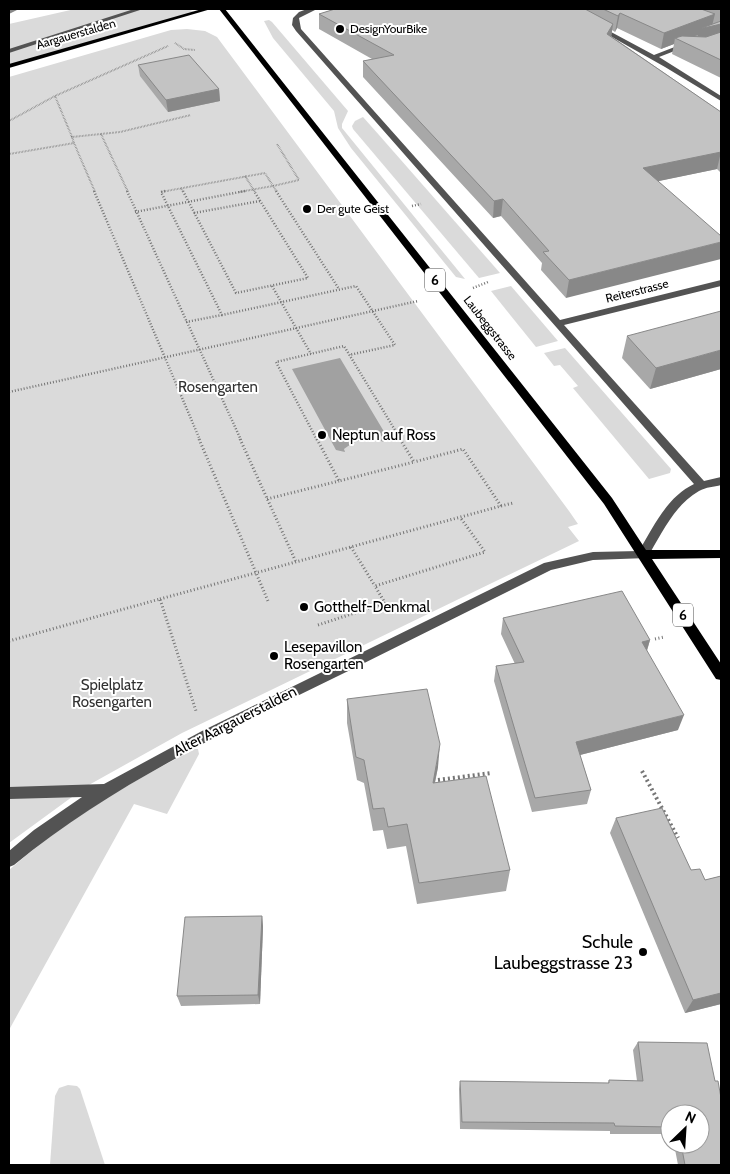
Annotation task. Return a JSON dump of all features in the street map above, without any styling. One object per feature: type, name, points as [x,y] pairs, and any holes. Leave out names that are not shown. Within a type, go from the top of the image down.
[{"type":"main road","name":"Aargauerstalden","points":[[9,66],[208,9]]},
{"type":"main road","name":"Laubeggstrasse","points":[[222,9],[608,501],[721,675]]},
{"type":"main road","points":[[643,555],[721,554]]},
{"type":"street","name":"Aargauerstalden","points":[[9,51],[140,9]]},
{"type":"street","points":[[314,9],[296,17],[295,24],[298,30],[701,485]]},
{"type":"street","points":[[593,24],[654,57],[721,99]]},
{"type":"street","points":[[714,27],[721,31]]},
{"type":"street","points":[[654,57],[721,31]]},
{"type":"street","points":[[676,48],[699,49]]},
{"type":"street","name":"Reiterstrasse","points":[[559,323],[721,283]]},
{"type":"street","points":[[643,555],[674,506],[686,494],[701,485],[721,482]]},
{"type":"street","name":"Alter Aargauerstalden","points":[[9,860],[54,824],[106,790],[204,736],[548,566],[593,556],[643,555]]},
{"type":"street","points":[[9,793],[106,790]]},
{"type":"path","points":[[9,121],[55,96],[177,42],[184,49],[195,50]]},
{"type":"path","points":[[55,96],[268,602]]},
{"type":"path","points":[[72,137],[120,132],[192,115]]},
{"type":"path","points":[[101,134],[296,562]]},
{"type":"path","points":[[9,154],[74,143]]},
{"type":"path","points":[[135,212],[296,182],[300,178],[277,144]]},
{"type":"path","points":[[222,315],[160,192],[265,172],[339,290]]},
{"type":"path","points":[[181,188],[236,293],[308,278],[245,176]]},
{"type":"path","points":[[194,213],[260,200]]},
{"type":"path","points":[[272,286],[311,354]]},
{"type":"path","points":[[186,322],[356,286],[395,344],[349,355]]},
{"type":"path","points":[[9,392],[413,302]]},
{"type":"path","points":[[339,481],[276,362],[344,346],[414,462]]},
{"type":"path","points":[[268,499],[464,449],[501,506]]},
{"type":"path","points":[[9,641],[513,503]]},
{"type":"path","points":[[375,586],[486,552],[460,517]]},
{"type":"path","points":[[318,625],[386,603],[351,547]]},
{"type":"path","points":[[160,599],[204,736]]},
{"type":"path","points":[[642,771],[678,838]]},
{"type":"path","points":[[438,780],[491,773]]},
{"type":"green space","points":[[75,9],[189,9],[194,12],[9,65],[9,24]]},
{"type":"green space","points":[[269,20],[348,111],[342,128],[465,279],[456,277],[351,148],[338,128],[334,111],[273,38],[264,21]]},
{"type":"green space","name":"Rosengarten","points":[[171,30],[205,31],[217,37],[569,511],[578,524],[568,527],[579,541],[182,733],[87,786],[9,843],[9,77]]},
{"type":"green space","points":[[363,117],[500,273],[479,278],[353,129],[352,126],[355,121]]},
{"type":"green space","points":[[511,286],[558,341],[536,347],[491,291]]},
{"type":"green space","points":[[565,348],[671,469],[670,473],[649,479],[573,388],[578,386],[560,365],[554,366],[544,353]]},
{"type":"green space","points":[[198,749],[199,754],[167,814],[134,804],[9,1030],[9,870],[52,835],[121,789]]},
{"type":"green space","points":[[68,1085],[77,1086],[80,1089],[105,1165],[50,1165],[55,1096],[59,1088]]},
{"type":"shaded area","points":[[340,358],[386,435],[384,442],[363,439],[344,449],[345,452],[336,450],[292,369]]},
{"type":"building","points":[[335,9],[585,9],[613,24],[607,34],[721,112],[721,152],[643,168],[721,236],[721,242],[569,280],[543,252],[549,251],[503,199],[494,201],[363,61],[394,55],[319,14]]},
{"type":"building","points":[[603,9],[701,9],[715,14],[664,33],[620,13],[618,16]]},
{"type":"building","points":[[721,21],[721,24],[699,29]]},
{"type":"building","points":[[721,32],[721,60],[675,38],[682,36],[706,37]]},
{"type":"building","points":[[189,55],[219,89],[166,100],[138,65]]},
{"type":"building","points":[[721,311],[721,350],[656,368],[627,336]]},
{"type":"building","points":[[622,591],[650,640],[642,642],[684,715],[576,742],[591,790],[535,798],[496,666],[524,662],[503,618]]},
{"type":"building","points":[[427,689],[440,744],[433,783],[486,776],[510,870],[419,883],[407,824],[388,827],[384,808],[373,809],[364,760],[356,757],[347,699]]},
{"type":"building","points":[[662,808],[691,870],[700,869],[705,880],[721,876],[721,993],[693,1000],[616,818]]},
{"type":"building","points":[[262,916],[258,995],[177,996],[185,917]]},
{"type":"building","points":[[638,1042],[707,1043],[715,1081],[718,1081],[721,1098],[721,1165],[685,1165],[683,1154],[710,1154],[710,1104],[660,1104],[660,1127],[615,1126],[614,1123],[462,1122],[460,1081],[609,1083],[609,1080],[643,1081]]},
{"type":"place","name":"DesignYourBike","points":[[340,29]]},
{"type":"place","name":"Der gute Geist","points":[[307,209]]},
{"type":"place","name":"Neptun auf Ross","points":[[322,435]]},
{"type":"place","name":"Gotthelf-Denkmal","points":[[304,607]]},
{"type":"place","name":"Lesepavillon Rosengarten","points":[[274,656]]},
{"type":"place","name":"Schule Laubeggstrasse 23","points":[[643,952]]},
{"type":"park label","name":"Spielplatz Rosengarten","points":[[112,694]]}]
